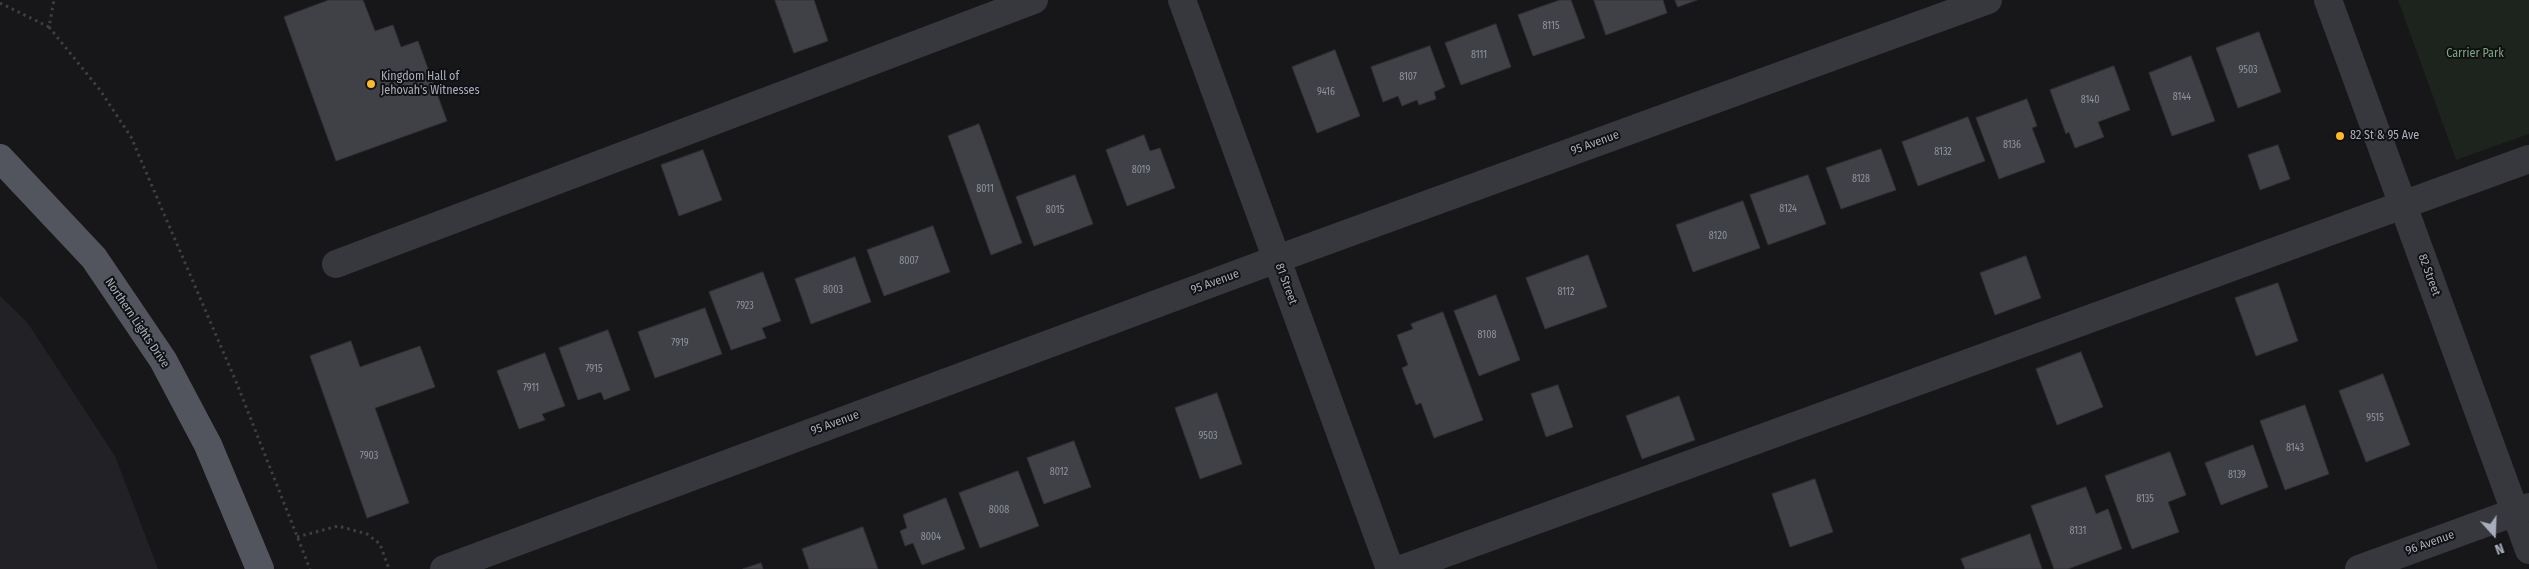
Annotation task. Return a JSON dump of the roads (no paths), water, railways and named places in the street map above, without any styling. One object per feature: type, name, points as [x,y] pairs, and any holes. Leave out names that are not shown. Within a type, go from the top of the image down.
[{"type":"main road","name":"Northern Lights Drive","points":[[0,158],[94,258],[163,360],[208,445],[260,569]]},
{"type":"street","points":[[336,264],[1034,0]]},
{"type":"street","name":"81 Street","points":[[1182,0],[1390,569]]},
{"type":"street","name":"95 Avenue","points":[[444,569],[1277,259],[1988,0]]},
{"type":"street","name":"82 Street","points":[[2328,0],[2404,205],[2522,509],[2529,550]]},
{"type":"street","points":[[1402,569],[2529,159]]},
{"type":"street","name":"96 Avenue","points":[[2359,569],[2522,509]]},
{"type":"place","name":"Kingdom Hall of Jehovah's Witnesses","points":[[371,84]]},
{"type":"place","name":"82 St & 95 Ave","points":[[2340,136]]},
{"type":"park label","name":"Carrier Park","points":[[2475,54]]}]
